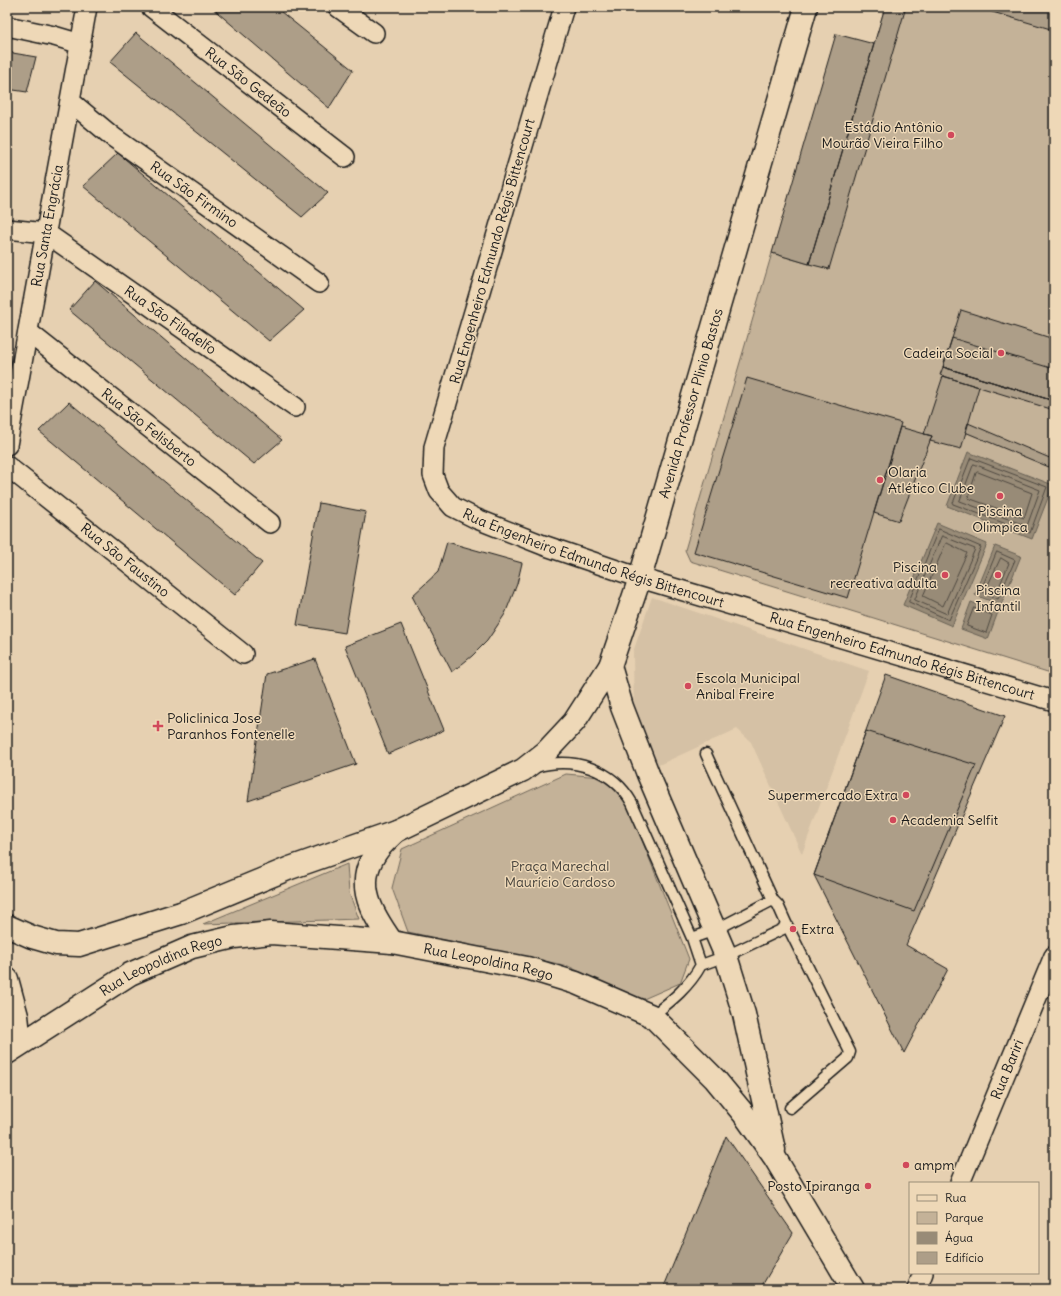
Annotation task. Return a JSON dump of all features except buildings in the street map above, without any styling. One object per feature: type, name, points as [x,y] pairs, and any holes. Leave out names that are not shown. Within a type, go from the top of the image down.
[{"type":"main road","name":"Avenida Professor Plinio Bastos","points":[[523,770],[546,752],[574,722],[610,666],[640,578],[806,7]]},
{"type":"main road","points":[[610,666],[622,707],[648,774],[726,956],[744,1014],[776,1158]]},
{"type":"main road","points":[[7,926],[38,939],[56,944],[79,945],[181,913],[290,868],[396,831],[523,770]]},
{"type":"main road","points":[[392,942],[375,918],[367,902],[365,881],[369,864],[375,852],[396,831]]},
{"type":"main road","name":"Rua Leopoldina Rego","points":[[13,1048],[130,974],[192,947],[234,937],[271,933],[392,942],[527,968],[576,983],[652,1016],[715,1079],[776,1158],[853,1289]]},
{"type":"main road","points":[[7,979],[17,1016],[13,1048]]},
{"type":"street","name":"Rua Santa Engrácia","points":[[7,445],[10,414],[28,332],[71,102],[87,7]]},
{"type":"street","name":"Rua São Gedeão","points":[[151,7],[345,157]]},
{"type":"street","points":[[338,7],[374,33]]},
{"type":"street","name":"Rua Engenheiro Edmundo Régis Bittencourt","points":[[564,7],[434,447],[433,475],[439,491],[453,507],[477,519],[543,545],[640,578],[1054,701]]},
{"type":"street","points":[[7,26],[54,36],[80,44]]},
{"type":"street","name":"Rua São Firmino","points":[[71,102],[113,137],[319,283]]},
{"type":"street","points":[[7,229],[46,233]]},
{"type":"street","name":"Rua São Filadelfo","points":[[46,233],[295,407]]},
{"type":"street","name":"Rua São Felisberto","points":[[28,332],[270,523]]},
{"type":"street","name":"Rua São Faustino","points":[[7,466],[242,654]]},
{"type":"street","name":"Rua Bariri","points":[[960,1182],[1054,956]]},
{"type":"street","points":[[917,1289],[923,1274]]},
{"type":"lane","points":[[706,754],[773,900],[778,905],[850,1052],[848,1058],[790,1108]]},
{"type":"lane","points":[[523,770],[546,764],[577,764],[595,769],[620,786],[632,803],[692,938],[701,965]]},
{"type":"lane","points":[[692,938],[715,930],[773,900]]},
{"type":"lane","points":[[652,1016],[682,992],[694,978],[701,965],[726,956],[783,929],[786,923]]},
{"type":"shaded area","points":[[652,597],[869,671],[802,854],[751,742],[737,729],[650,769],[634,724],[633,652]]},
{"type":"green space","points":[[885,7],[1054,7],[1054,674],[690,561],[685,550],[772,253],[809,264]]},
{"type":"green space","name":"Praça Marechal Maurício Cardoso","points":[[566,774],[601,777],[627,802],[689,959],[680,983],[639,1001],[568,966],[408,932],[392,888],[402,849]]},
{"type":"green space","points":[[347,864],[349,893],[359,919],[203,924]]},
{"type":"water","name":"Piscina Olimpica","points":[[968,452],[1053,485],[1032,539],[947,506]]},
{"type":"water","name":"Piscina recreativa adulta","points":[[937,523],[987,544],[952,626],[903,605]]},
{"type":"water","name":"Piscina Infantil","points":[[995,546],[1021,556],[1001,605],[975,595]]},
{"type":"water","name":"Piscina Infantil","points":[[971,602],[998,612],[988,639],[961,629]]},
{"type":"place","name":"Estádio Antônio Mourão Vieira Filho","points":[[951,135]]},
{"type":"place","name":"Cadeira Social","points":[[1001,353]]},
{"type":"place","name":"Olaria Atlético Clube","points":[[880,480]]},
{"type":"place","name":"Piscina Olimpica","points":[[1000,496]]},
{"type":"place","name":"Piscina recreativa adulta","points":[[945,575]]},
{"type":"place","name":"Piscina Infantil","points":[[998,575]]},
{"type":"place","name":"Escola Municipal Anibal Freire","points":[[688,686]]},
{"type":"place","name":"Policlinica Jose Paranhos Fontenelle","points":[[158,726]]},
{"type":"place","name":"Supermercado Extra","points":[[906,795]]},
{"type":"place","name":"Academia Selfit","points":[[893,820]]},
{"type":"place","name":"Extra","points":[[793,929]]},
{"type":"place","name":"ampm","points":[[906,1165]]},
{"type":"place","name":"Posto Ipiranga","points":[[868,1186]]}]
